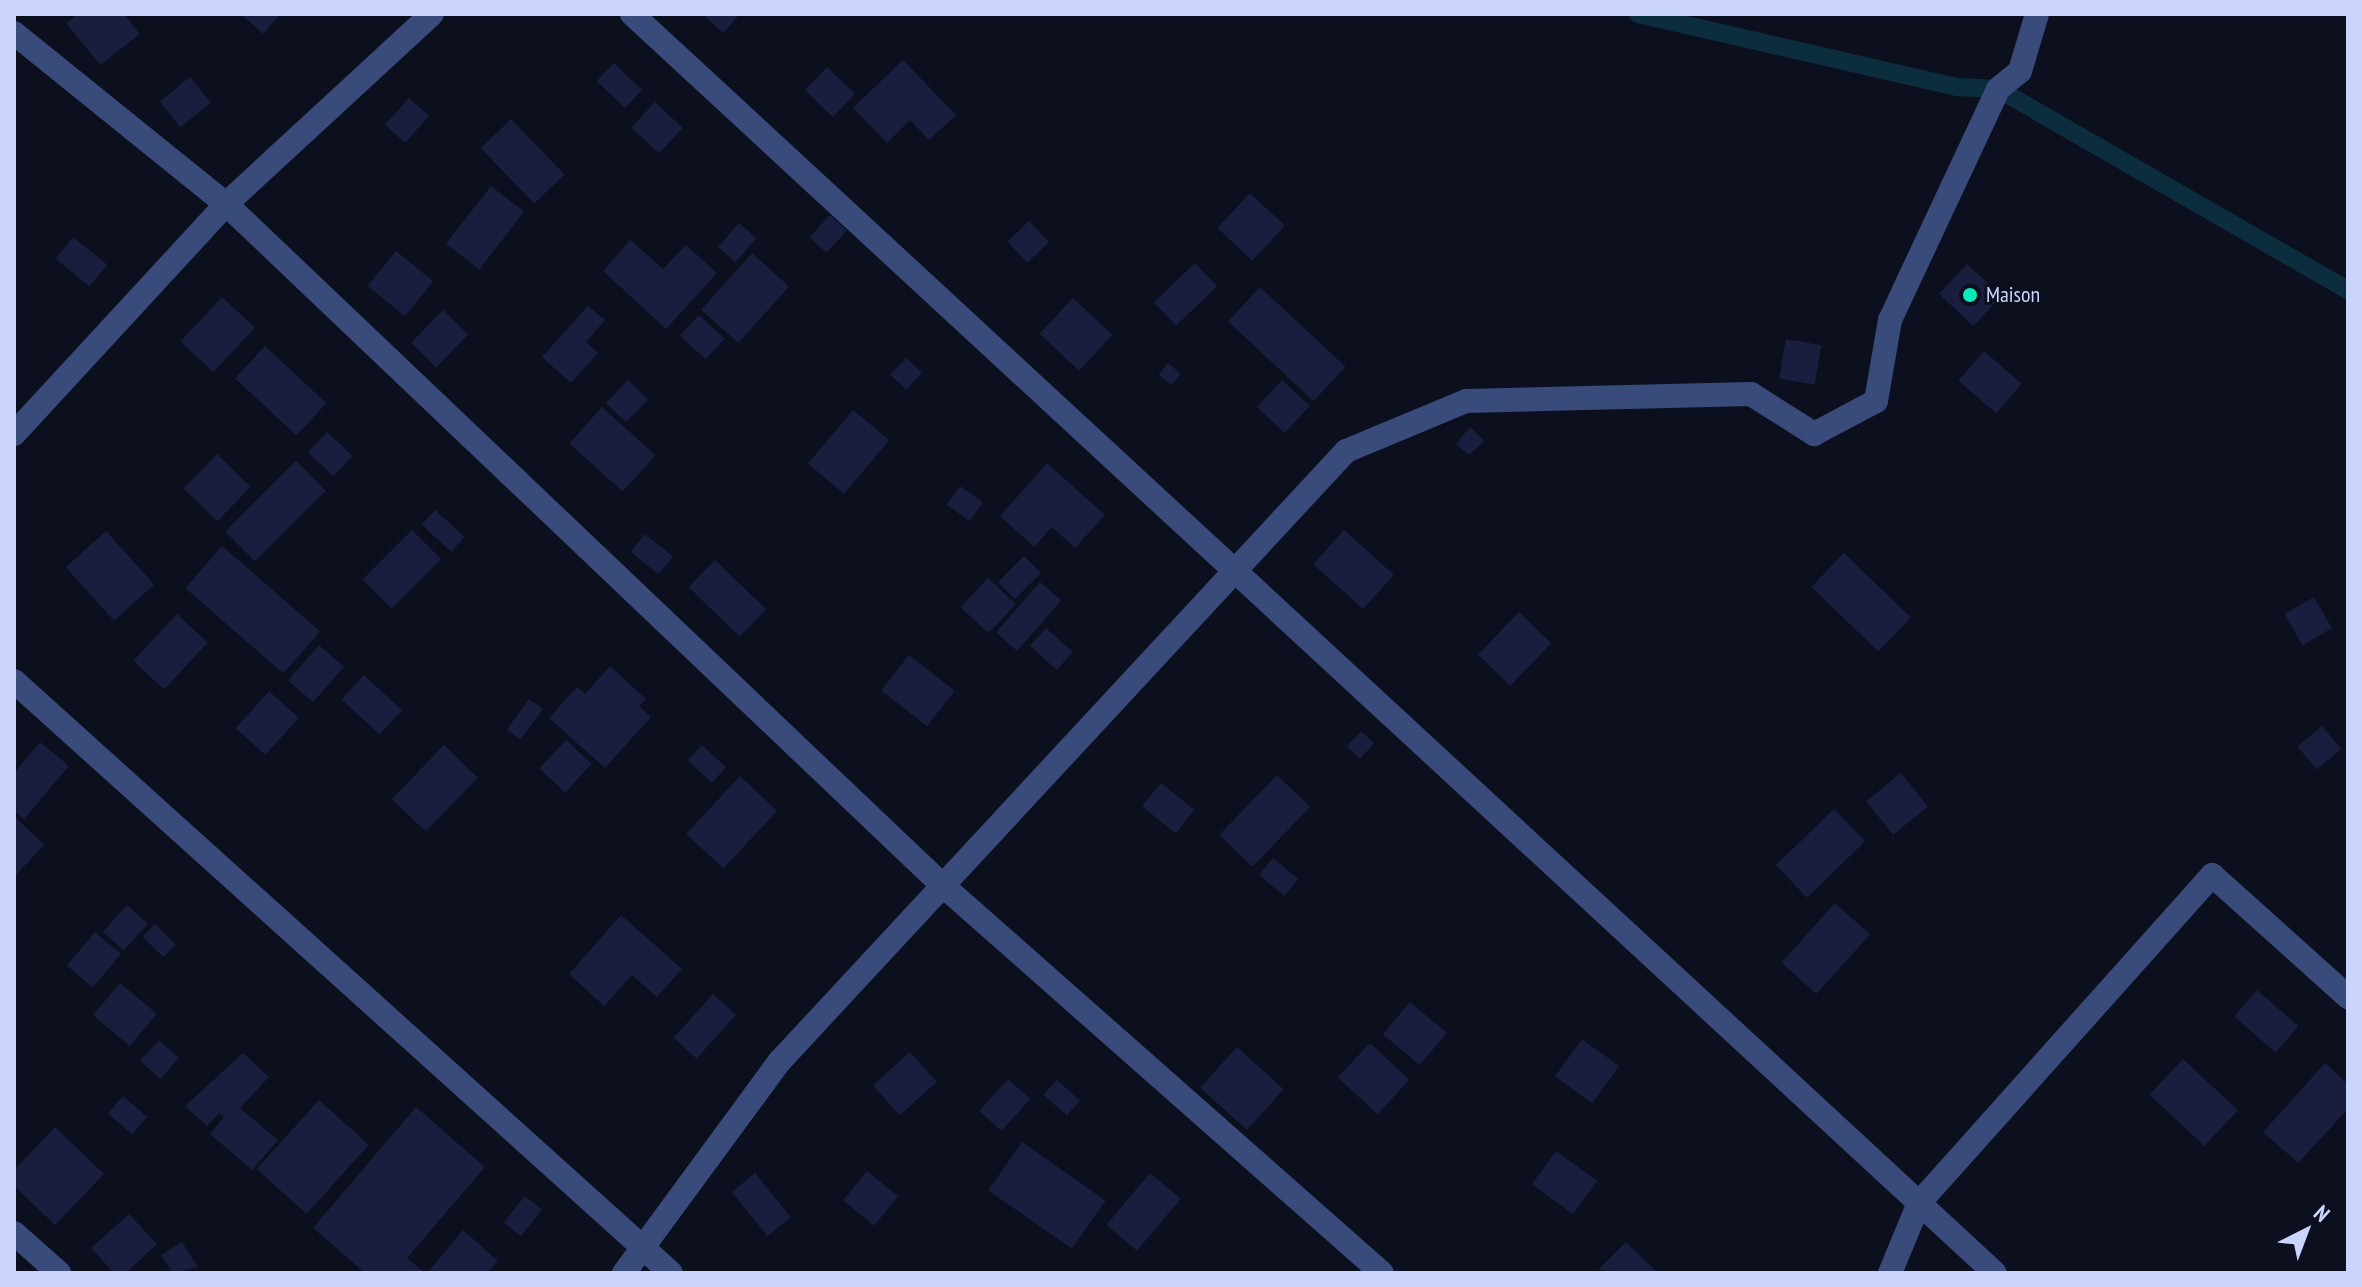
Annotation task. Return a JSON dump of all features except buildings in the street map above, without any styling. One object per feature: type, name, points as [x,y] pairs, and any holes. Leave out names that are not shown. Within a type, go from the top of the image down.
[{"type":"street","points":[[14,434],[226,204],[432,14]]},
{"type":"street","points":[[632,14],[1995,1273]]},
{"type":"street","points":[[624,1273],[646,1252],[780,1061],[940,883],[1239,573],[1346,451],[1466,401],[1751,394],[1814,434],[1876,401],[1890,320],[1998,89],[2020,71],[2037,14]]},
{"type":"street","points":[[14,33],[226,204],[940,883],[1382,1273]]},
{"type":"street","points":[[14,681],[671,1273]]},
{"type":"street","points":[[1890,1273],[1919,1203],[2212,875],[2348,997]]},
{"type":"street","points":[[14,1233],[59,1273]]},
{"type":"waterway","points":[[1638,14],[1957,87],[1998,89],[2348,290]]},
{"type":"place","name":"Maison","points":[[1970,295]]}]
